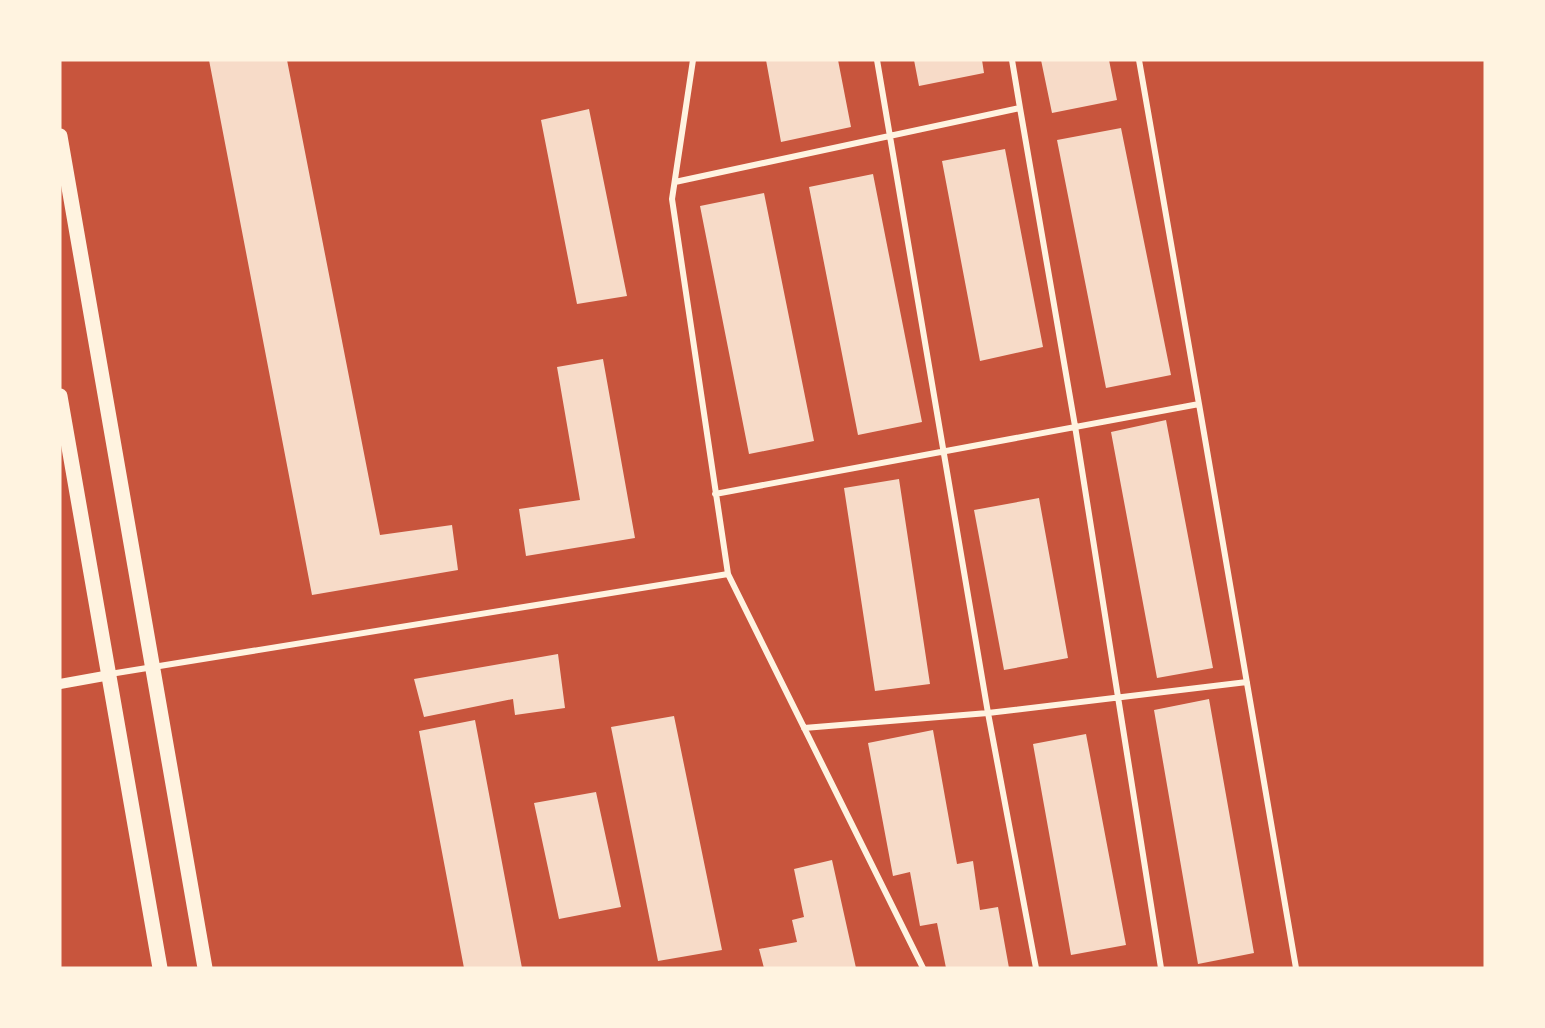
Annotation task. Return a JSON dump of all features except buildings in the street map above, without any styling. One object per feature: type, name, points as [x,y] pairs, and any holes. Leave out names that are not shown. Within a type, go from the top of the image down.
[{"type":"main road","points":[[60,136],[205,968]]},
{"type":"main road","points":[[60,396],[160,968]]},
{"type":"street","points":[[693,60],[672,199],[728,574],[923,968]]},
{"type":"street","points":[[877,60],[942,451],[1036,968]]},
{"type":"street","points":[[1012,60],[1075,426],[1161,968]]},
{"type":"street","points":[[1139,60],[1296,968]]},
{"type":"street","points":[[675,182],[1020,108]]},
{"type":"street","points":[[715,494],[1199,404]]},
{"type":"street","points":[[60,684],[728,574]]},
{"type":"street","points":[[804,728],[988,713],[1247,682]]}]
